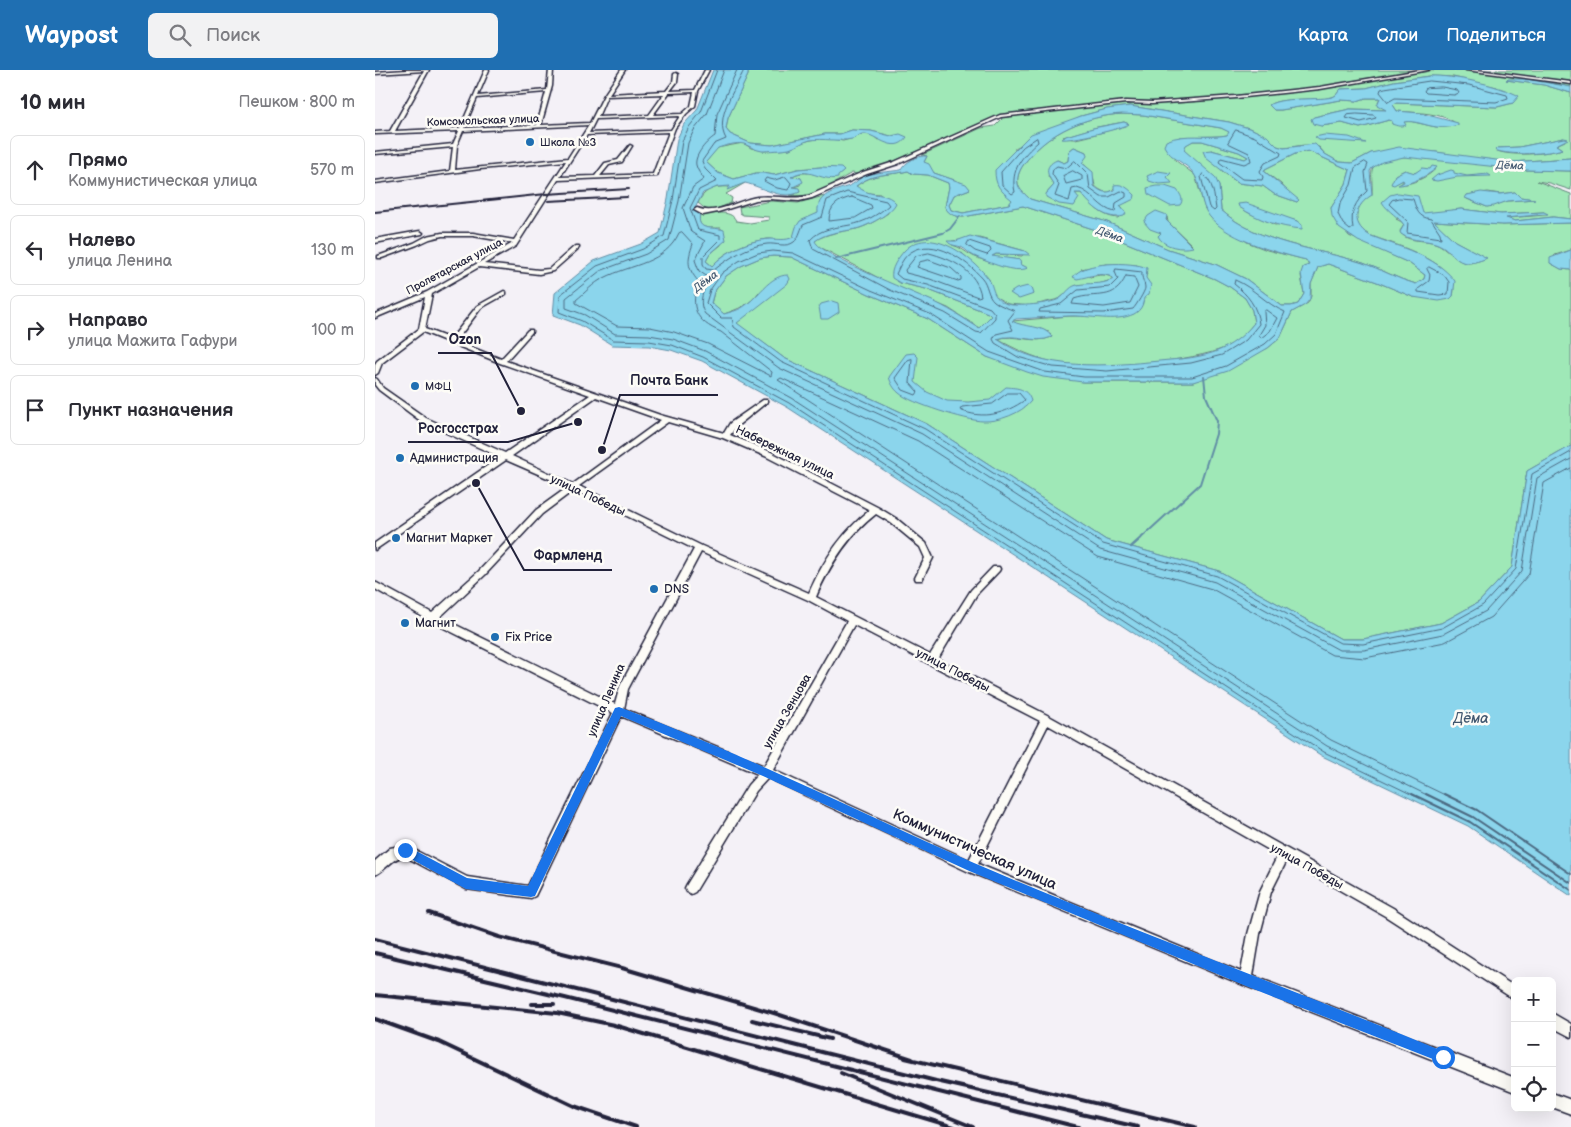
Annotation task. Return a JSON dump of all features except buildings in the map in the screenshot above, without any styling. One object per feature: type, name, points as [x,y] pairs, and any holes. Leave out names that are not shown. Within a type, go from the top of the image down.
[{"type":"street","points":[[375,73],[427,70]]},
{"type":"street","points":[[392,132],[427,70]]},
{"type":"street","points":[[452,172],[455,145],[487,70]]},
{"type":"street","points":[[539,126],[548,92],[551,70]]},
{"type":"street","points":[[515,243],[585,134],[606,95],[623,70]]},
{"type":"street","points":[[556,179],[655,175],[671,131],[681,115],[693,106],[696,91],[707,70]]},
{"type":"street","points":[[697,210],[703,212],[716,211],[756,199],[805,199],[865,173],[896,163],[1000,116],[1126,102],[1152,103],[1236,98],[1320,88],[1427,70]]},
{"type":"street","points":[[1468,70],[1571,83]]},
{"type":"street","points":[[649,116],[675,82],[676,74]]},
{"type":"street","points":[[606,95],[696,91]]},
{"type":"street","points":[[475,97],[548,92]]},
{"type":"street","points":[[594,118],[681,115]]},
{"type":"street","name":"Комсомольская улица","points":[[375,133],[591,124]]},
{"type":"street","points":[[585,134],[671,131]]},
{"type":"street","points":[[375,153],[455,145]]},
{"type":"street","points":[[597,177],[607,164],[620,161],[630,146]]},
{"type":"street","points":[[375,182],[569,159]]},
{"type":"street","name":"Пролетарская улица","points":[[380,257],[393,250],[415,245],[428,237],[446,233],[469,233],[515,243]]},
{"type":"street","points":[[375,241],[419,234]]},
{"type":"street","name":"Пролетарская улица","points":[[375,316],[429,293],[515,243]]},
{"type":"street","points":[[478,265],[539,272],[551,270],[577,247]]},
{"type":"street","points":[[375,373],[379,362],[422,330],[429,293]]},
{"type":"street","points":[[451,342],[479,307],[504,293]]},
{"type":"street","name":"Набережная улица","points":[[422,330],[502,362],[666,420],[726,436],[767,454],[876,510],[894,521],[923,544],[929,558],[919,578]]},
{"type":"street","points":[[502,362],[530,331]]},
{"type":"street","name":"улица Победы","points":[[375,380],[381,389],[424,420],[574,487],[699,548],[811,598],[1046,719],[1389,912],[1511,991]]},
{"type":"street","points":[[375,547],[595,395]]},
{"type":"street","points":[[726,436],[733,425],[765,401]]},
{"type":"street","points":[[433,618],[482,573],[539,512],[666,420]]},
{"type":"street","points":[[811,598],[825,566],[846,536],[860,521],[876,510]]},
{"type":"street","name":"улица Ленина","points":[[375,869],[393,852],[405,850],[466,883],[531,892],[619,711],[623,688],[699,548]]},
{"type":"street","points":[[932,660],[974,592],[996,569]]},
{"type":"street","name":"Коммунистическая улица","points":[[375,585],[433,618],[619,711],[766,772],[971,867],[1246,980],[1511,1083]]},
{"type":"street","name":"улица Зенцова","points":[[691,888],[752,788],[766,772],[853,619]]},
{"type":"street","points":[[971,867],[1046,719]]},
{"type":"street","points":[[1246,980],[1254,934],[1266,891],[1285,854]]},
{"type":"street","points":[[1556,1022],[1571,1031]]},
{"type":"street","points":[[1556,1101],[1571,1107]]},
{"type":"green space","points":[[748,70],[1571,70],[1571,87],[1526,79],[1506,80],[1544,85],[1571,93],[1571,158],[1511,162],[1436,152],[1371,153],[1352,163],[1339,162],[1325,154],[1319,147],[1304,145],[1284,148],[1277,146],[1266,136],[1252,129],[1229,122],[1130,106],[1107,109],[1081,116],[1015,148],[1012,201],[1009,204],[963,213],[951,210],[949,205],[954,195],[970,189],[960,182],[934,173],[924,162],[927,156],[922,155],[981,128],[995,126],[1002,119],[999,115],[883,166],[857,174],[852,173],[814,193],[798,196],[790,195],[796,194],[793,187],[800,185],[801,178],[791,177],[805,173],[831,177],[844,171],[821,167],[798,169],[774,175],[756,173],[734,179],[718,173],[706,162],[717,148],[743,143],[751,148],[764,151],[790,149],[799,143],[825,138],[843,141],[857,137],[860,134],[872,135],[878,140],[891,136],[871,131],[852,130],[840,134],[825,134],[772,145],[750,143],[730,134],[726,129],[728,118],[748,75]],"holes":[[[1430,76],[1453,77],[1497,87],[1513,103],[1497,107],[1394,103],[1393,105],[1397,111],[1437,115],[1458,125],[1436,127],[1409,121],[1392,124],[1392,121],[1389,120],[1360,128],[1342,123],[1321,126],[1314,117],[1350,109],[1387,110],[1378,102],[1380,98],[1366,98],[1357,101],[1341,100],[1281,110],[1274,110],[1269,105],[1285,100],[1324,99],[1336,95],[1341,89],[1366,88],[1394,81]],[[1564,138],[1565,141],[1556,145],[1562,149],[1547,152],[1509,154],[1495,150]]]},
{"type":"green space","points":[[1109,115],[1143,115],[1221,128],[1230,132],[1227,135],[1221,136],[1180,137],[1175,160],[1195,175],[1205,209],[1247,242],[1267,250],[1306,260],[1309,266],[1301,275],[1304,294],[1298,304],[1282,306],[1246,279],[1215,264],[1168,249],[1107,222],[1030,199],[1021,190],[1018,181],[1020,171],[1036,150],[1058,133],[1070,127]],"holes":[[[1124,122],[1129,124],[1078,138],[1063,137],[1097,127]],[[1074,147],[1086,152],[1082,163],[1091,173],[1095,186],[1107,192],[1114,188],[1128,202],[1122,203],[1120,206],[1123,209],[1118,218],[1102,213],[1081,193],[1046,194],[1054,185],[1048,176],[1057,160],[1064,163],[1068,161],[1069,151]],[[1167,217],[1168,222],[1192,245],[1158,236],[1162,234]]]},
{"type":"green space","points":[[1193,141],[1202,141],[1239,152],[1248,157],[1245,159],[1211,150],[1223,172],[1238,183],[1263,186],[1274,194],[1297,202],[1281,184],[1264,171],[1265,169],[1295,154],[1308,151],[1350,170],[1346,184],[1331,208],[1349,236],[1409,263],[1425,275],[1424,279],[1416,284],[1409,282],[1363,263],[1270,238],[1236,221],[1221,210],[1219,186],[1184,150],[1185,145]],"holes":[[[1238,205],[1297,221],[1275,225],[1247,212]]]},
{"type":"green space","points":[[1399,157],[1418,157],[1526,170],[1571,171],[1571,190],[1537,181],[1571,194],[1571,219],[1553,217],[1515,221],[1506,218],[1546,215],[1544,212],[1501,214],[1461,209],[1396,219],[1404,225],[1400,231],[1402,235],[1410,239],[1440,245],[1459,260],[1468,263],[1486,258],[1455,241],[1433,221],[1503,225],[1571,223],[1571,250],[1555,255],[1550,263],[1561,269],[1571,270],[1571,446],[1527,471],[1512,567],[1479,602],[1441,623],[1363,639],[1341,639],[1219,571],[1106,540],[927,424],[784,358],[736,323],[759,292],[748,303],[724,314],[711,304],[714,292],[726,276],[741,266],[760,258],[773,256],[791,257],[869,294],[928,319],[987,357],[1083,382],[1193,382],[1268,348],[1280,338],[1292,312],[1308,303],[1311,296],[1311,284],[1318,267],[1328,264],[1413,297],[1453,296],[1453,284],[1447,273],[1436,264],[1408,249],[1369,235],[1359,225],[1357,220],[1358,209],[1366,198],[1372,194],[1372,172],[1375,165]],"holes":[[[1436,168],[1430,174],[1415,182],[1405,184],[1401,184],[1404,180],[1396,184],[1393,182],[1395,175],[1405,170],[1413,173]],[[1488,192],[1500,194],[1515,192],[1520,197],[1534,199],[1508,201],[1487,207],[1467,199],[1467,195]]]},
{"type":"green space","points":[[908,171],[913,174],[928,175],[948,183],[945,207],[955,216],[963,217],[1023,206],[1093,229],[1215,279],[1245,298],[1252,310],[1254,323],[1239,339],[1224,348],[1203,355],[1160,362],[1112,365],[1069,364],[1045,360],[1010,346],[997,339],[1011,337],[1038,340],[1052,337],[1049,332],[1012,321],[1070,316],[1123,317],[1147,274],[1137,265],[1106,264],[1081,269],[1090,277],[1105,275],[1114,279],[1096,285],[1077,285],[1059,299],[1030,306],[1008,304],[996,297],[992,291],[989,279],[962,253],[900,283],[926,289],[988,313],[991,316],[979,328],[948,308],[892,285],[816,245],[814,241],[819,238],[829,234],[856,229],[888,213],[880,194],[868,193],[855,187],[868,179],[881,175]],"holes":[[[979,238],[1025,251],[1022,256],[996,254],[992,257],[1021,260],[1020,264],[1027,268],[979,259],[952,245],[952,241]]]},
{"type":"green space","points":[[745,183],[726,194],[732,198],[731,203],[708,211],[698,203],[704,194],[711,189],[731,187]]},
{"type":"green space","points":[[824,196],[819,205],[819,213],[805,222],[790,239],[768,239],[753,242],[730,251],[712,266],[706,261],[710,254],[721,245],[721,228],[708,228],[702,225],[699,219],[700,214],[725,213],[736,221],[750,223],[769,220],[769,217],[743,215],[740,213],[739,207],[771,201],[798,203]]},
{"type":"water","name":"Дёма","points":[[713,70],[748,70],[748,75],[728,118],[726,129],[730,134],[750,143],[772,145],[825,134],[840,134],[852,130],[871,131],[891,136],[900,134],[907,137],[896,145],[867,134],[862,134],[847,140],[810,140],[783,150],[762,151],[744,144],[731,144],[718,148],[706,162],[718,173],[734,179],[756,173],[774,175],[798,169],[821,167],[841,168],[844,171],[838,178],[832,179],[809,173],[797,174],[791,177],[801,178],[803,182],[793,187],[799,188],[800,192],[793,194],[779,194],[745,183],[727,190],[730,186],[717,187],[703,193],[694,210],[700,214],[700,224],[724,230],[726,240],[710,254],[706,261],[712,266],[724,256],[746,244],[762,240],[793,237],[800,221],[818,213],[820,201],[827,194],[851,185],[867,175],[901,170],[909,162],[920,157],[927,156],[924,162],[929,164],[934,173],[966,184],[970,189],[954,195],[949,205],[951,210],[963,213],[1009,204],[1012,200],[999,187],[995,170],[1031,134],[1081,116],[1107,109],[1130,106],[1229,122],[1267,136],[1277,146],[1284,148],[1315,144],[1325,154],[1339,162],[1352,163],[1371,153],[1399,147],[1511,162],[1571,158],[1571,171],[1526,170],[1404,157],[1382,162],[1370,171],[1372,195],[1366,199],[1359,209],[1357,220],[1359,225],[1369,235],[1427,258],[1447,272],[1455,281],[1453,296],[1450,299],[1439,301],[1413,297],[1328,264],[1318,267],[1311,284],[1310,299],[1305,305],[1292,312],[1280,338],[1268,348],[1228,371],[1193,382],[1083,382],[1043,377],[987,357],[928,319],[869,294],[791,257],[773,256],[760,258],[741,266],[726,276],[714,292],[711,303],[724,314],[736,310],[748,303],[769,283],[781,276],[788,275],[790,279],[787,284],[737,323],[784,358],[927,424],[1106,540],[1219,571],[1341,639],[1363,639],[1441,623],[1479,602],[1512,567],[1527,471],[1571,446],[1571,896],[1468,826],[1322,756],[787,407],[702,361],[671,350],[649,346],[612,345],[580,325],[553,315],[555,293],[594,261],[641,244],[660,233],[668,199],[677,139],[684,124],[697,110]],"holes":[[[1109,115],[1143,115],[1221,128],[1229,132],[1227,135],[1219,136],[1174,138],[1166,141],[1164,146],[1171,155],[1194,174],[1206,211],[1213,221],[1236,237],[1266,249],[1306,260],[1309,265],[1303,267],[1301,273],[1304,294],[1298,304],[1282,306],[1246,279],[1215,264],[1168,249],[1107,222],[1030,199],[1021,190],[1018,177],[1023,165],[1047,141],[1058,133],[1083,122]],[[1193,141],[1202,141],[1239,152],[1248,157],[1245,159],[1211,150],[1203,151],[1206,158],[1238,183],[1263,186],[1274,194],[1297,202],[1299,200],[1264,171],[1265,169],[1295,154],[1308,151],[1350,170],[1346,184],[1331,208],[1332,216],[1339,228],[1358,241],[1409,263],[1425,275],[1424,279],[1416,284],[1409,282],[1363,263],[1270,238],[1236,221],[1221,210],[1219,186],[1215,177],[1184,150],[1186,145]],[[908,171],[913,174],[928,175],[948,183],[945,207],[948,212],[955,216],[963,217],[1023,206],[1093,229],[1215,279],[1230,287],[1245,298],[1252,310],[1254,323],[1232,344],[1207,354],[1183,359],[1118,364],[1075,364],[1055,362],[1015,350],[997,339],[1011,337],[1038,340],[1052,337],[1044,330],[1012,321],[1016,319],[1069,316],[1119,318],[1134,314],[1140,309],[1144,298],[1149,294],[1151,285],[1146,278],[1147,268],[1131,264],[1097,265],[1078,272],[1073,277],[1077,279],[1106,275],[1114,279],[1074,286],[1055,301],[1012,305],[998,299],[988,278],[981,269],[949,246],[925,241],[914,244],[904,251],[893,267],[892,278],[900,283],[926,289],[988,313],[991,316],[979,328],[936,303],[849,264],[821,247],[815,241],[830,234],[867,225],[879,219],[893,207],[896,203],[886,196],[867,192],[856,186],[875,176]]]},
{"type":"water","points":[[1430,76],[1450,77],[1475,82],[1500,88],[1519,96],[1513,103],[1497,107],[1395,103],[1393,105],[1397,111],[1420,113],[1458,123],[1458,125],[1445,127],[1416,122],[1404,122],[1406,125],[1399,126],[1392,124],[1392,121],[1389,120],[1360,128],[1342,123],[1321,126],[1313,124],[1311,119],[1350,109],[1386,110],[1377,105],[1380,98],[1366,98],[1357,101],[1341,100],[1281,110],[1274,110],[1269,105],[1285,100],[1332,97],[1341,89],[1366,88],[1394,81]]},
{"type":"water","points":[[1526,79],[1571,87],[1571,93],[1544,85],[1506,80]]},
{"type":"water","points":[[1124,122],[1129,124],[1097,134],[1062,139],[1093,128]]},
{"type":"water","points":[[1324,135],[1349,137],[1366,143],[1319,140],[1315,137]]},
{"type":"water","points":[[1564,138],[1568,139],[1556,145],[1562,149],[1556,151],[1519,154],[1495,150],[1498,148],[1519,147]]},
{"type":"water","points":[[1074,147],[1086,152],[1087,156],[1082,163],[1093,172],[1094,186],[1104,192],[1108,192],[1114,190],[1114,185],[1120,185],[1135,195],[1134,199],[1120,206],[1126,213],[1124,216],[1111,216],[1099,211],[1081,193],[1075,193],[1079,198],[1074,206],[1059,204],[1046,197],[1046,194],[1054,185],[1048,174],[1048,168],[1057,160],[1064,163],[1068,161],[1069,151]]},
{"type":"water","points":[[1432,166],[1437,167],[1419,179],[1402,185],[1398,185],[1404,182],[1403,180],[1394,185],[1391,184],[1395,175],[1405,170],[1415,173],[1422,168],[1430,169]]},
{"type":"water","points":[[1451,170],[1454,173],[1467,176],[1488,174],[1491,176],[1431,180],[1437,175]]},
{"type":"water","points":[[1158,171],[1171,173],[1167,177],[1172,183],[1159,184],[1149,181],[1147,176]]},
{"type":"water","points":[[1165,186],[1177,190],[1182,201],[1180,205],[1170,206],[1148,194],[1147,188]]},
{"type":"water","points":[[1481,192],[1500,194],[1515,192],[1520,197],[1535,199],[1508,201],[1487,207],[1465,198],[1467,195]]},
{"type":"water","points":[[1398,193],[1418,196],[1423,213],[1461,209],[1501,214],[1544,212],[1548,214],[1506,218],[1515,221],[1553,217],[1571,219],[1571,223],[1503,225],[1434,221],[1455,241],[1487,258],[1468,263],[1460,261],[1445,248],[1437,244],[1411,239],[1401,234],[1400,232],[1404,225],[1382,202],[1390,195]]},
{"type":"water","points":[[1246,203],[1297,221],[1302,225],[1302,229],[1277,225],[1254,216],[1239,207],[1238,204]]},
{"type":"water","points":[[1156,211],[1167,215],[1166,220],[1193,247],[1173,247],[1160,240],[1158,236],[1161,233],[1150,229],[1144,222],[1148,216]]},
{"type":"water","points":[[970,236],[1025,251],[1030,255],[996,254],[992,256],[1021,260],[1020,264],[1028,268],[1016,270],[994,264],[972,255],[963,248],[952,245],[947,241],[956,241]]},
{"type":"water","points":[[1571,250],[1571,270],[1561,269],[1550,263],[1550,258]]},
{"type":"water","points":[[1028,286],[1032,288],[1034,294],[1019,299],[1010,293],[1016,289]]},
{"type":"water","points":[[832,301],[838,303],[839,312],[828,319],[821,319],[819,307],[821,304]]},
{"type":"water","points":[[914,353],[918,357],[915,382],[927,392],[947,401],[990,400],[1006,387],[1018,388],[1024,391],[1031,401],[1022,409],[1009,416],[989,421],[952,415],[915,402],[897,391],[889,377],[906,354]]},
{"type":"waterway","points":[[836,259],[943,233],[950,229],[960,216]]},
{"type":"waterway","points":[[1140,539],[1200,484],[1216,434],[1217,421],[1206,396],[1204,376]]},
{"type":"waterway","points":[[1131,547],[1141,538]]},
{"type":"railway","points":[[375,212],[546,194],[629,189]]},
{"type":"railway","points":[[548,201],[627,197]]},
{"type":"railway","points":[[429,913],[499,937],[622,968],[777,1014],[912,1059]]},
{"type":"railway","points":[[375,939],[936,1081],[1138,1127]]},
{"type":"railway","points":[[375,953],[565,998],[1078,1127]]},
{"type":"railway","points":[[375,995],[557,1013],[614,1025],[954,1127]]},
{"type":"railway","points":[[532,1004],[554,1004]]},
{"type":"railway","points":[[375,1019],[439,1042],[574,1106],[636,1127]]},
{"type":"railway","points":[[752,1020],[830,1039]]},
{"type":"railway","points":[[905,1058],[1195,1127]]},
{"type":"railway","points":[[841,1073],[973,1127]]},
{"type":"place","name":"Школа №3","points":[[530,142]]},
{"type":"place","name":"МФЦ","points":[[415,386]]},
{"type":"place","name":"Ozon","points":[[521,411]]},
{"type":"place","name":"Росгосстрах","points":[[578,422]]},
{"type":"place","name":"Почта Банк","points":[[602,450]]},
{"type":"place","name":"Администрация","points":[[400,458]]},
{"type":"place","name":"Фармленд","points":[[476,483]]},
{"type":"place","name":"Магнит Маркет","points":[[396,538]]},
{"type":"place","name":"DNS","points":[[654,589]]},
{"type":"place","name":"Магнит","points":[[405,623]]},
{"type":"place","name":"Fix Price","points":[[495,637]]},
{"type":"route","points":[[405,850],[466,883],[531,892],[619,711],[766,772],[971,867],[1246,980],[1443,1057]]}]
